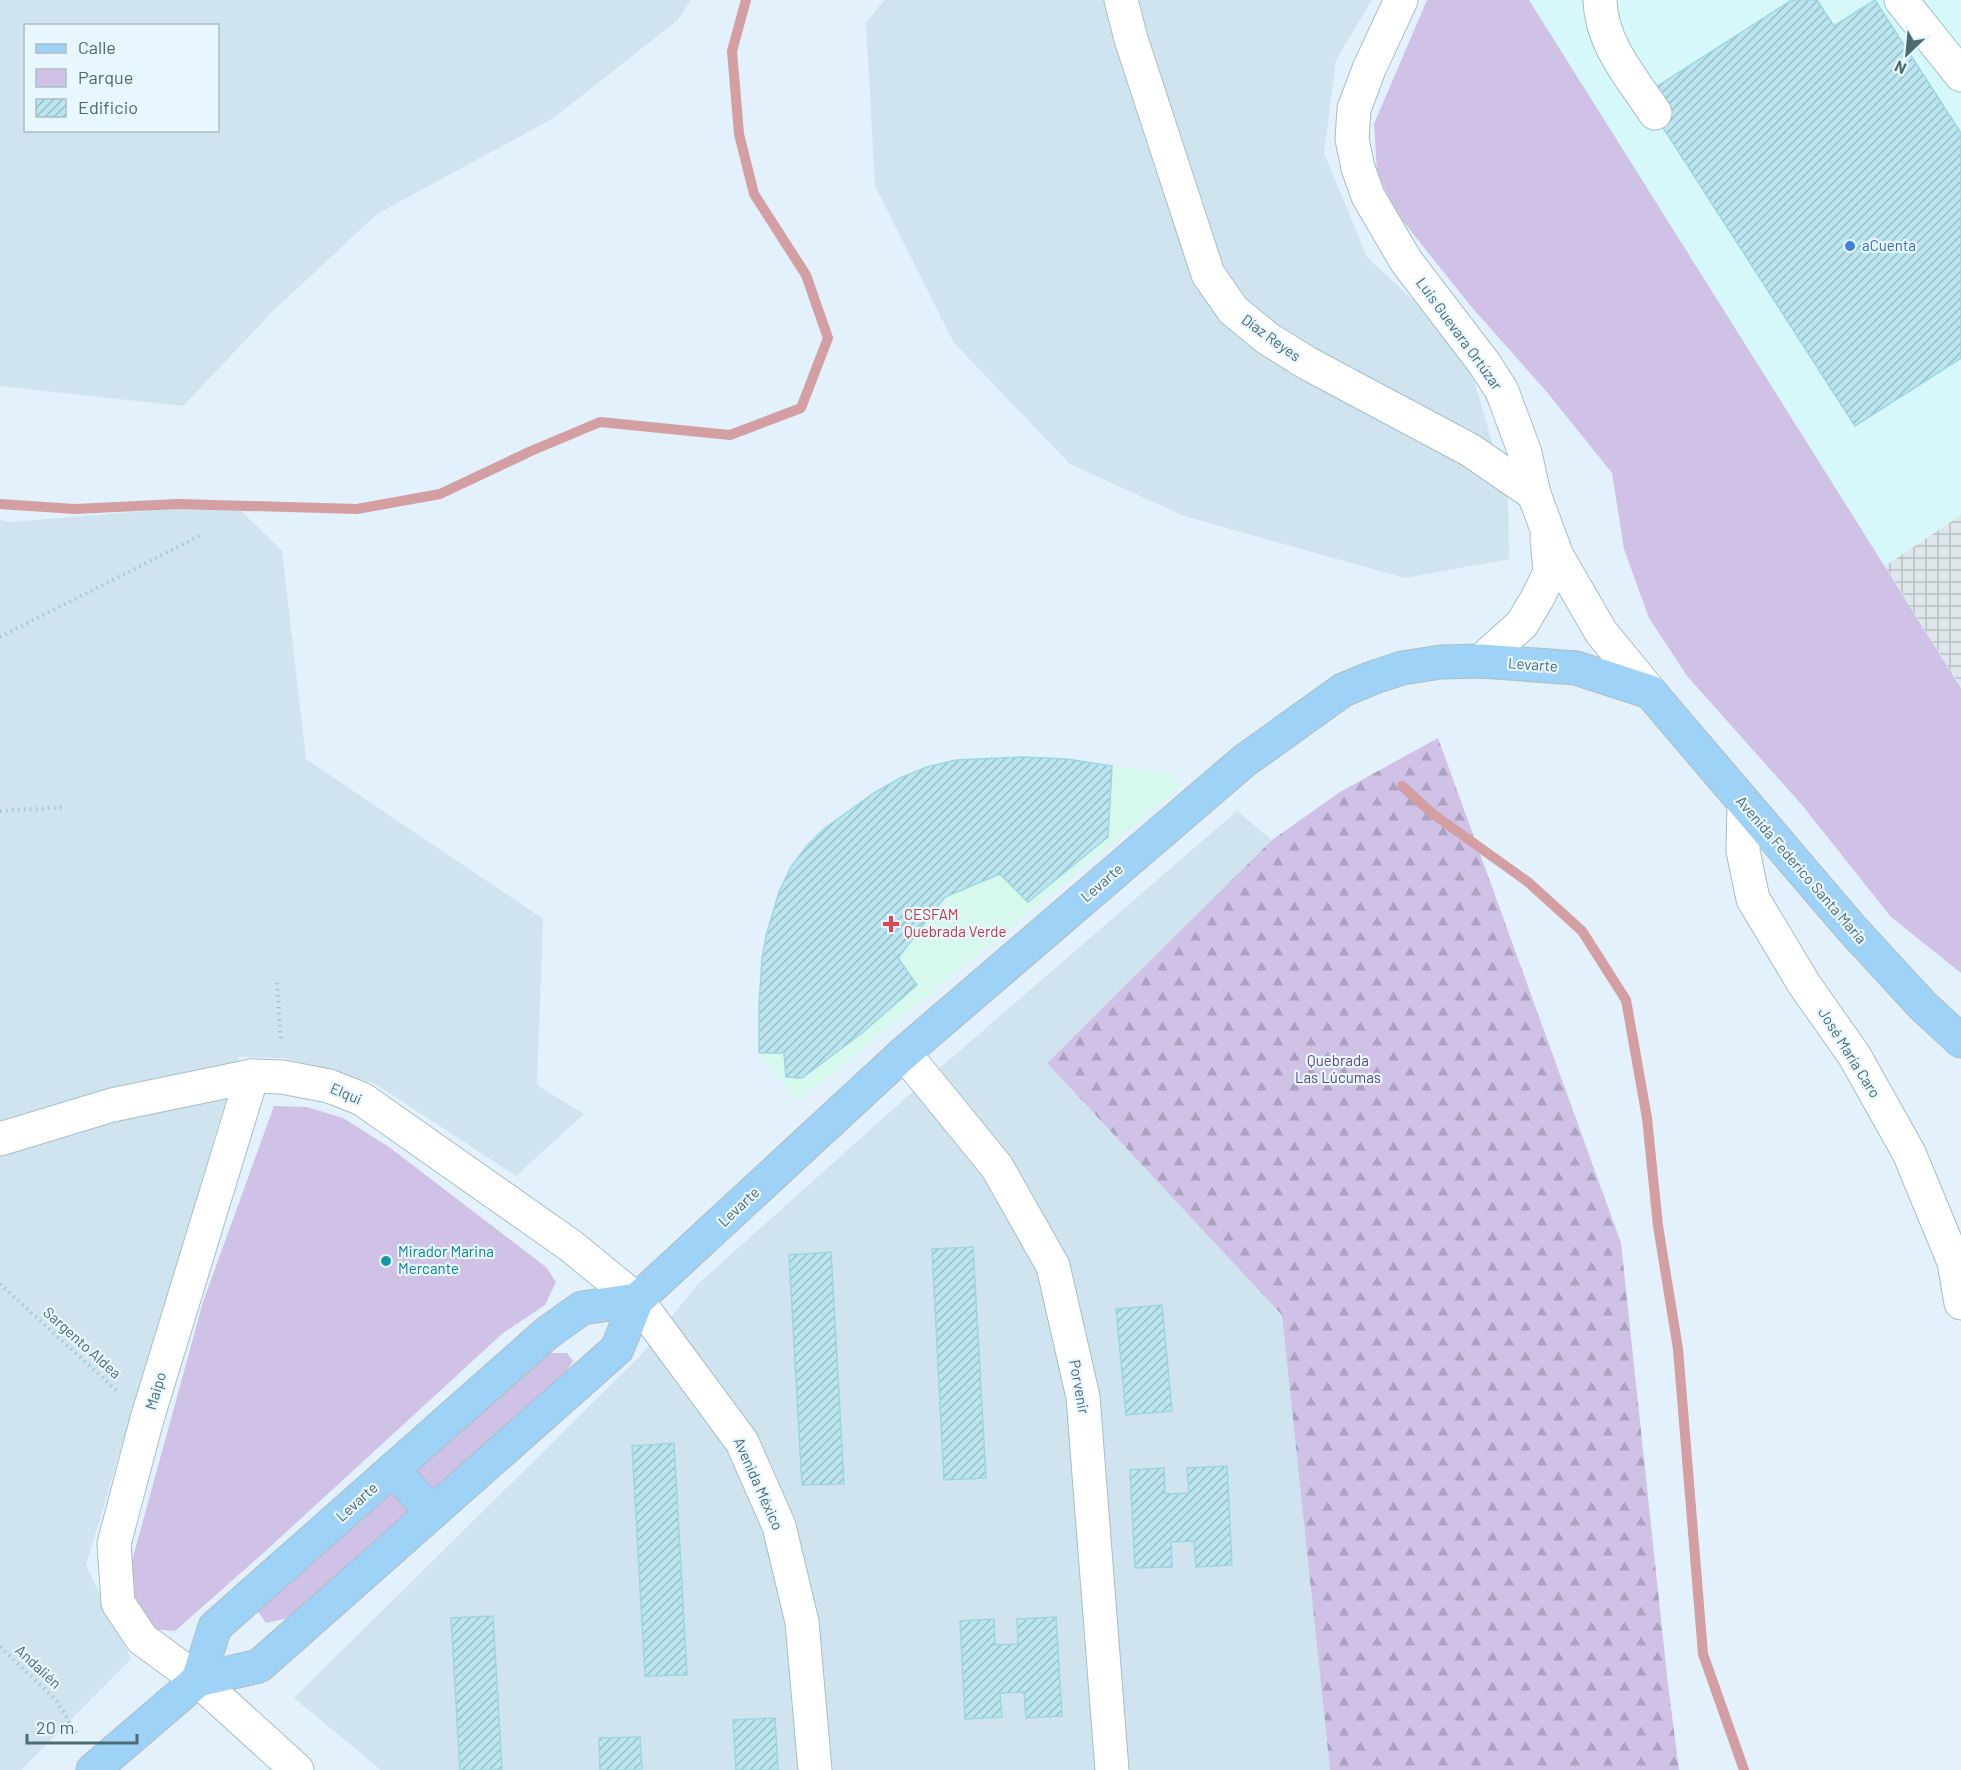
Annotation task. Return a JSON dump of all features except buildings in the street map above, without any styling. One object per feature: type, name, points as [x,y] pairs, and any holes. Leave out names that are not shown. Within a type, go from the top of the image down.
[{"type":"main road","name":"Levarte","points":[[95,1768],[198,1680],[259,1666],[617,1349],[637,1300],[904,1053],[1244,760],[1343,690],[1402,668],[1441,662],[1481,661],[1576,668],[1650,692]]},
{"type":"main road","name":"Avenida Federico Santa María","points":[[1650,692],[1852,929],[1923,1006],[1961,1041]]},
{"type":"main road","name":"Levarte","points":[[198,1680],[215,1627],[547,1333],[582,1308],[637,1300]]},
{"type":"main road","points":[[393,1469],[432,1513]]},
{"type":"street","name":"Díaz Reyes","points":[[1121,0],[1131,39],[1208,274],[1233,310],[1267,338],[1307,363],[1450,438],[1534,494]]},
{"type":"street","name":"Luis Guevara Ortúzar","points":[[1401,0],[1368,69],[1354,109],[1352,139],[1358,168],[1368,196],[1406,261],[1484,363],[1502,391],[1525,453],[1534,494],[1557,555],[1601,632],[1650,692]]},
{"type":"street","points":[[1600,0],[1602,23],[1610,44],[1655,113]]},
{"type":"street","points":[[1901,0],[1961,75]]},
{"type":"street","points":[[1481,661],[1522,624],[1538,597],[1550,572],[1546,528]]},
{"type":"street","name":"José María Caro","points":[[1744,805],[1743,851],[1753,898],[1804,984],[1854,1055],[1909,1153],[1954,1262],[1961,1302]]},
{"type":"street","name":"Porvenir","points":[[904,1053],[998,1167],[1053,1266],[1083,1397],[1112,1770]]},
{"type":"street","name":"Elqui","points":[[0,1139],[112,1105],[267,1076],[329,1086],[362,1099],[571,1246],[637,1300]]},
{"type":"street","name":"Maipo","points":[[267,1076],[147,1419],[114,1544],[118,1603],[142,1639],[198,1680],[290,1768]]},
{"type":"street","name":"Avenida México","points":[[637,1300],[742,1443],[779,1526],[802,1622],[815,1770]]},
{"type":"path","points":[[0,637],[203,534]]},
{"type":"path","points":[[0,811],[64,807]]},
{"type":"path","points":[[267,1076],[278,983]]},
{"type":"path","name":"Sargento Aldea","points":[[0,1284],[147,1419]]},
{"type":"path","name":"Andalién","points":[[0,1647],[56,1700],[95,1768]]},
{"type":"shaded area","points":[[0,0],[691,0],[678,20],[552,119],[377,214],[273,311],[183,406],[0,386]]},
{"type":"shaded area","points":[[884,0],[1372,0],[1336,60],[1324,153],[1367,257],[1465,349],[1508,497],[1509,559],[1405,578],[1184,516],[1070,464],[954,343],[875,186],[866,23]]},
{"type":"shaded area","points":[[1529,0],[1961,0],[1961,515],[1885,566]]},
{"type":"shaded area","points":[[234,504],[282,551],[306,759],[543,919],[537,1085],[584,1114],[516,1176],[374,1083],[283,1058],[239,1057],[86,1565],[131,1659],[21,1770],[0,1770],[0,520],[10,522]]},
{"type":"shaded area","points":[[1961,515],[1961,687],[1885,566]]},
{"type":"shaded area","name":"CESFAM Quebrada Verde","points":[[1022,757],[1067,759],[1174,774],[1182,786],[798,1102],[759,1053],[759,1006],[766,936],[779,891],[791,867],[806,847],[825,828],[874,793],[900,778],[927,767],[956,760]]},
{"type":"shaded area","points":[[1237,811],[1272,840],[1047,1063],[1282,1314],[1330,1770],[381,1770],[294,1698],[640,1356],[698,1284],[919,1086]]},
{"type":"green space","points":[[1427,0],[1529,0],[1961,688],[1961,973],[1891,917],[1802,805],[1687,676],[1649,618],[1624,549],[1612,473],[1546,391],[1469,304],[1395,211],[1377,172],[1374,124]]},
{"type":"green space","name":"Quebrada Las Lúcumas","points":[[1438,738],[1621,1243],[1679,1770],[1330,1770],[1282,1315],[1047,1063],[1272,840],[1340,792]]},
{"type":"green space","points":[[274,1106],[307,1107],[343,1118],[389,1147],[546,1267],[556,1282],[545,1305],[503,1333],[175,1631],[152,1629],[134,1609],[127,1579],[203,1302]]},
{"type":"green space","points":[[542,1353],[567,1353],[573,1361],[564,1375],[288,1618],[266,1623],[252,1603]]},
{"type":"waterway","points":[[0,504],[75,509],[178,504],[357,509],[440,494],[531,451],[600,422],[730,435],[801,408],[828,338],[806,275],[754,194],[739,134],[732,51],[746,0]]},
{"type":"waterway","points":[[1402,786],[1433,814],[1528,882],[1582,931],[1626,1000],[1647,1118],[1658,1226],[1678,1349],[1703,1654],[1744,1770]]},
{"type":"place","name":"aCuenta","points":[[1850,246]]},
{"type":"place","name":"CESFAM Quebrada Verde","points":[[891,924]]},
{"type":"place","name":"Mirador Marina Mercante","points":[[386,1261]]}]
